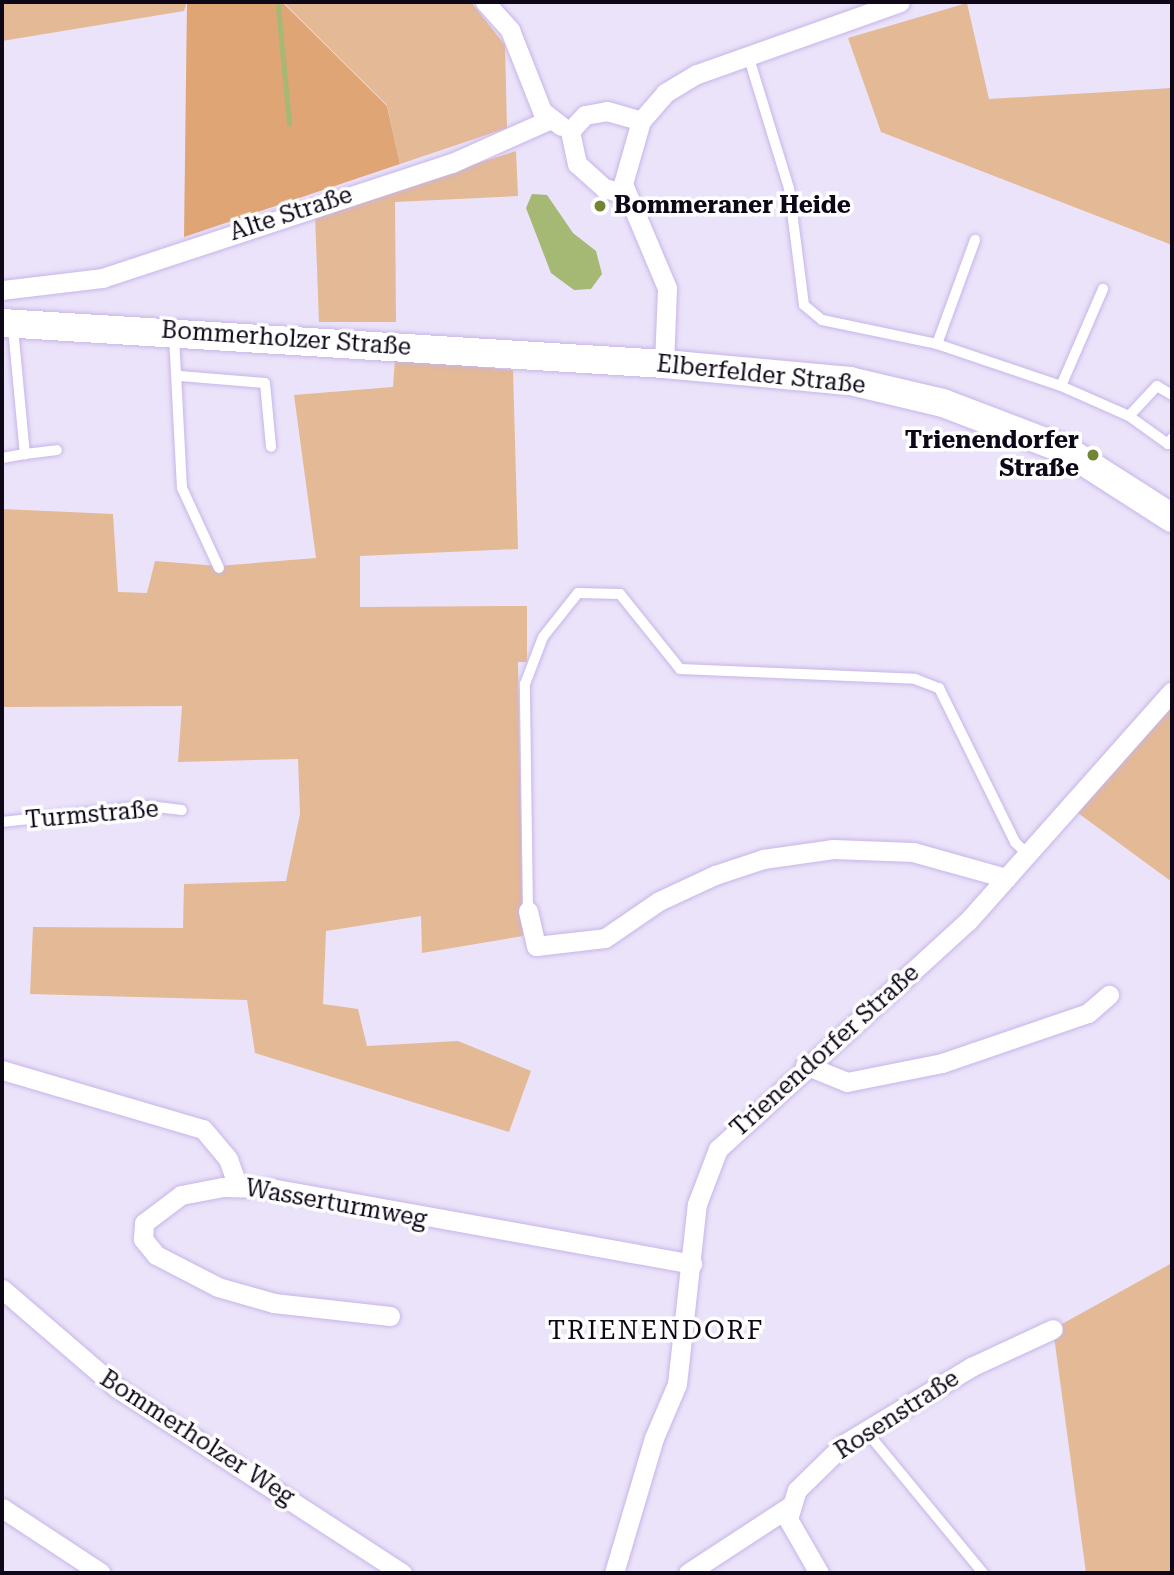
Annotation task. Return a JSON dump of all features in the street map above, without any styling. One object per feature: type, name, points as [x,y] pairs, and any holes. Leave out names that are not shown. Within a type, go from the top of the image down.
[{"type":"main road","name":"Bommerholzer Straße","points":[[7,323],[570,358]]},
{"type":"main road","name":"Elberfelder Straße","points":[[570,358],[827,378],[943,403],[1089,461],[1172,518]]},
{"type":"street","points":[[485,2],[510,30],[542,111],[570,131],[577,164],[604,188],[625,194]]},
{"type":"street","points":[[664,364],[667,288],[625,194],[625,160],[641,121],[666,93],[697,74],[900,2]]},
{"type":"street","points":[[570,131],[585,115],[607,111],[641,121]]},
{"type":"street","name":"Alte Straße","points":[[2,290],[102,278],[452,163],[551,119]]},
{"type":"street","name":"Trienendorfer Straße","points":[[614,1573],[654,1438],[677,1384],[697,1204],[718,1149],[805,1065],[934,953],[1006,878],[1172,691]]},
{"type":"street","points":[[528,911],[536,946],[605,938],[659,901],[715,874],[763,859],[833,849],[926,854],[1006,878]]},
{"type":"street","points":[[805,1065],[847,1082],[942,1063],[1088,1013],[1109,995]]},
{"type":"street","points":[[2,1070],[203,1129],[228,1159],[238,1186]]},
{"type":"street","name":"Wasserturmweg","points":[[390,1316],[242,1295],[193,1278],[149,1249],[144,1223],[165,1202],[238,1186],[692,1264]]},
{"type":"street","name":"Bommerholzer Weg","points":[[2,1289],[117,1388],[402,1573]]},
{"type":"street","name":"Rosenstraße","points":[[789,1507],[797,1490],[866,1431],[971,1367],[1053,1329]]},
{"type":"street","points":[[688,1573],[789,1507],[794,1532],[819,1573]]},
{"type":"street","points":[[2,1508],[101,1573]]},
{"type":"lane","points":[[747,55],[789,188],[804,305],[822,320],[937,344],[1061,386],[1129,416],[1168,444],[1172,438]]},
{"type":"lane","points":[[937,344],[975,240]]},
{"type":"lane","points":[[1061,386],[1104,289]]},
{"type":"lane","points":[[7,323],[25,454]]},
{"type":"lane","points":[[174,332],[180,376],[182,488],[219,568]]},
{"type":"lane","points":[[180,376],[265,383],[271,447]]},
{"type":"lane","points":[[1129,416],[1157,386],[1172,395]]},
{"type":"lane","points":[[2,458],[57,450]]},
{"type":"lane","points":[[528,911],[525,684],[543,637],[578,593],[620,594],[680,669],[915,679],[939,688],[1015,842],[1027,854]]},
{"type":"lane","name":"Turmstraße","points":[[2,822],[149,806],[182,810]]},
{"type":"lane","points":[[866,1431],[983,1573]]},
{"type":"shaded area","points":[[2,2],[187,2],[184,11],[2,41]]},
{"type":"shaded area","points":[[187,2],[282,2],[387,106],[400,164],[184,237]]},
{"type":"shaded area","points":[[283,2],[471,2],[505,45],[507,128],[400,164],[387,105]]},
{"type":"shaded area","points":[[967,3],[989,99],[1172,88],[1172,245],[881,132],[848,38]]},
{"type":"shaded area","points":[[516,151],[518,196],[395,202],[396,322],[319,322],[315,215]]},
{"type":"shaded area","points":[[532,194],[547,195],[573,233],[596,251],[602,274],[591,289],[574,290],[551,273],[526,208]]},
{"type":"shaded area","points":[[395,359],[513,370],[518,549],[360,556],[360,607],[527,606],[527,662],[518,662],[523,936],[422,953],[421,916],[326,931],[323,1004],[358,1009],[367,1046],[458,1041],[531,1071],[509,1132],[255,1053],[247,1000],[30,994],[33,927],[183,928],[184,884],[286,881],[300,814],[298,759],[178,762],[182,706],[2,707],[2,509],[113,514],[118,592],[147,593],[155,561],[218,566],[316,558],[294,395],[393,387]]},
{"type":"shaded area","points":[[1172,702],[1172,882],[1078,813]]},
{"type":"shaded area","points":[[1172,1263],[1172,1573],[1086,1573],[1053,1329]]},
{"type":"waterway","points":[[278,6],[289,123]]},
{"type":"place","name":"Bommeraner Heide","points":[[600,206]]},
{"type":"place","name":"Trienendorfer Straße","points":[[1093,455]]},
{"type":"district","name":"TRIENENDORF","points":[[656,1331]]}]
